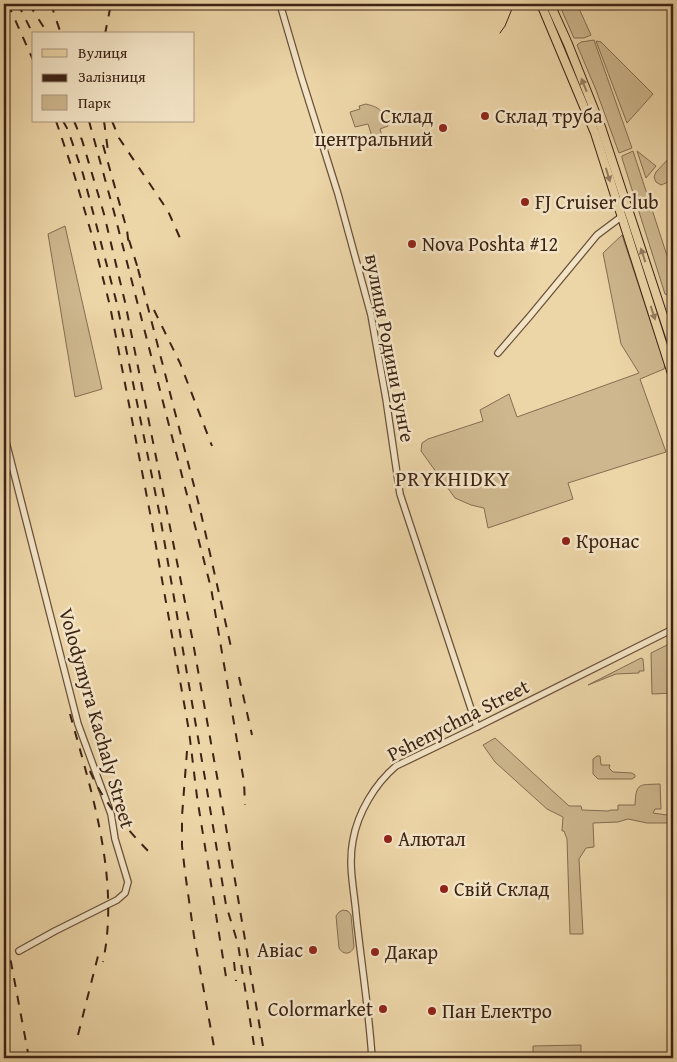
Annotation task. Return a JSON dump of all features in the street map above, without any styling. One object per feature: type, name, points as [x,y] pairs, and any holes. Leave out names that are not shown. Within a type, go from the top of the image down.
[{"type":"main road","points":[[541,4],[595,133],[673,377]]},
{"type":"main road","points":[[550,4],[601,127],[673,346]]},
{"type":"street","name":"вулиця Родини Бунґе","points":[[280,4],[338,194],[371,315],[386,398],[400,494],[477,728]]},
{"type":"street","points":[[498,353],[598,235],[621,217]]},
{"type":"street","name":"Volodymyra Kachaly Street","points":[[4,434],[78,724],[111,814],[115,839],[128,882],[125,893],[118,900],[19,950]]},
{"type":"street","name":"Pshenychna Street","points":[[372,1058],[351,860],[352,841],[356,828],[375,788],[396,766],[477,728],[673,629]]},
{"type":"green space","points":[[559,4],[577,4],[591,35],[584,38],[574,38]]},
{"type":"green space","points":[[594,40],[632,148],[619,153],[577,45],[581,42]]},
{"type":"green space","points":[[596,41],[601,42],[653,94],[627,123]]},
{"type":"green space","points":[[366,104],[381,111],[388,126],[380,129],[383,139],[374,143],[368,124],[355,127],[350,112],[360,109],[359,106]]},
{"type":"green space","points":[[633,151],[673,274],[673,295],[670,296],[665,294],[622,158],[622,156]]},
{"type":"green space","points":[[637,151],[656,166],[646,178]]},
{"type":"green space","points":[[673,154],[673,176],[661,185],[656,182],[654,177],[656,172]]},
{"type":"green space","points":[[65,226],[102,389],[75,397],[48,234]]},
{"type":"green space","points":[[622,235],[665,365],[664,369],[640,379],[666,452],[568,483],[573,499],[488,528],[484,508],[455,498],[421,451],[422,443],[428,439],[483,421],[480,410],[509,394],[517,417],[639,373],[621,344],[603,253]]},
{"type":"green space","points":[[673,642],[673,693],[652,694],[651,653]]},
{"type":"green space","points":[[641,658],[643,659],[644,671],[616,674],[588,685]]},
{"type":"green space","points":[[495,738],[569,806],[581,806],[582,810],[608,811],[618,810],[618,805],[635,805],[636,792],[640,786],[660,784],[661,809],[655,809],[653,813],[673,816],[673,823],[647,823],[628,819],[618,822],[593,823],[594,847],[586,848],[579,859],[583,934],[570,934],[567,839],[564,831],[562,831],[563,817],[547,809],[495,762],[483,745]]},
{"type":"green space","points":[[600,756],[601,765],[610,765],[609,768],[613,772],[632,773],[635,777],[632,779],[598,779],[593,774],[593,759]]},
{"type":"green space","points":[[343,910],[348,911],[351,915],[354,947],[351,952],[347,953],[339,948],[336,916]]},
{"type":"green space","points":[[581,1045],[581,1058],[533,1058],[533,1046]]},
{"type":"tram line","points":[[500,33],[514,4]]},
{"type":"railway","points":[[8,4],[32,58]]},
{"type":"railway","points":[[18,4],[32,32]]},
{"type":"railway","points":[[29,4],[47,32]]},
{"type":"railway","points":[[51,4],[60,32]]},
{"type":"railway","points":[[105,32],[111,4]]},
{"type":"railway","points":[[56,122],[93,239],[110,306],[151,518],[189,731],[197,797],[227,983]]},
{"type":"railway","points":[[64,122],[83,174],[117,304],[160,516],[226,905],[238,944],[256,1058]]},
{"type":"railway","points":[[74,122],[82,140],[104,214],[125,302],[192,637],[265,1058]]},
{"type":"railway","points":[[89,122],[211,588],[244,782],[245,805]]},
{"type":"railway","points":[[104,122],[108,151]]},
{"type":"railway","points":[[112,122],[119,138],[168,211],[180,238]]},
{"type":"railway","points":[[103,145],[127,230],[129,247]]},
{"type":"railway","points":[[129,240],[140,275]]},
{"type":"railway","points":[[138,269],[200,509],[231,647]]},
{"type":"railway","points":[[154,310],[180,363],[212,446]]},
{"type":"railway","points":[[239,677],[252,735]]},
{"type":"railway","points":[[70,714],[95,805],[106,868],[108,899],[107,931],[103,962]]},
{"type":"railway","points":[[187,751],[182,816],[182,846],[194,936],[216,1058]]},
{"type":"railway","points":[[90,771],[102,794],[124,825],[150,853]]},
{"type":"railway","points":[[4,925],[29,1058]]},
{"type":"railway","points":[[78,1035],[99,952]]},
{"type":"railway","points":[[234,962],[236,981]]},
{"type":"place","name":"Склад труба","points":[[485,116]]},
{"type":"place","name":"Склад центральний","points":[[443,128]]},
{"type":"place","name":"FJ Cruiser Club","points":[[525,202]]},
{"type":"place","name":"Nova Poshta #12","points":[[412,244]]},
{"type":"place","name":"Кронас","points":[[566,541]]},
{"type":"place","name":"Алютал","points":[[388,839]]},
{"type":"place","name":"Свій Склад","points":[[444,889]]},
{"type":"place","name":"Авіас","points":[[313,950]]},
{"type":"place","name":"Дакар","points":[[375,952]]},
{"type":"place","name":"Colormarket","points":[[383,1009]]},
{"type":"place","name":"Пан Електро","points":[[432,1011]]},
{"type":"district","name":"PRYKHIDKY","points":[[453,479]]}]
